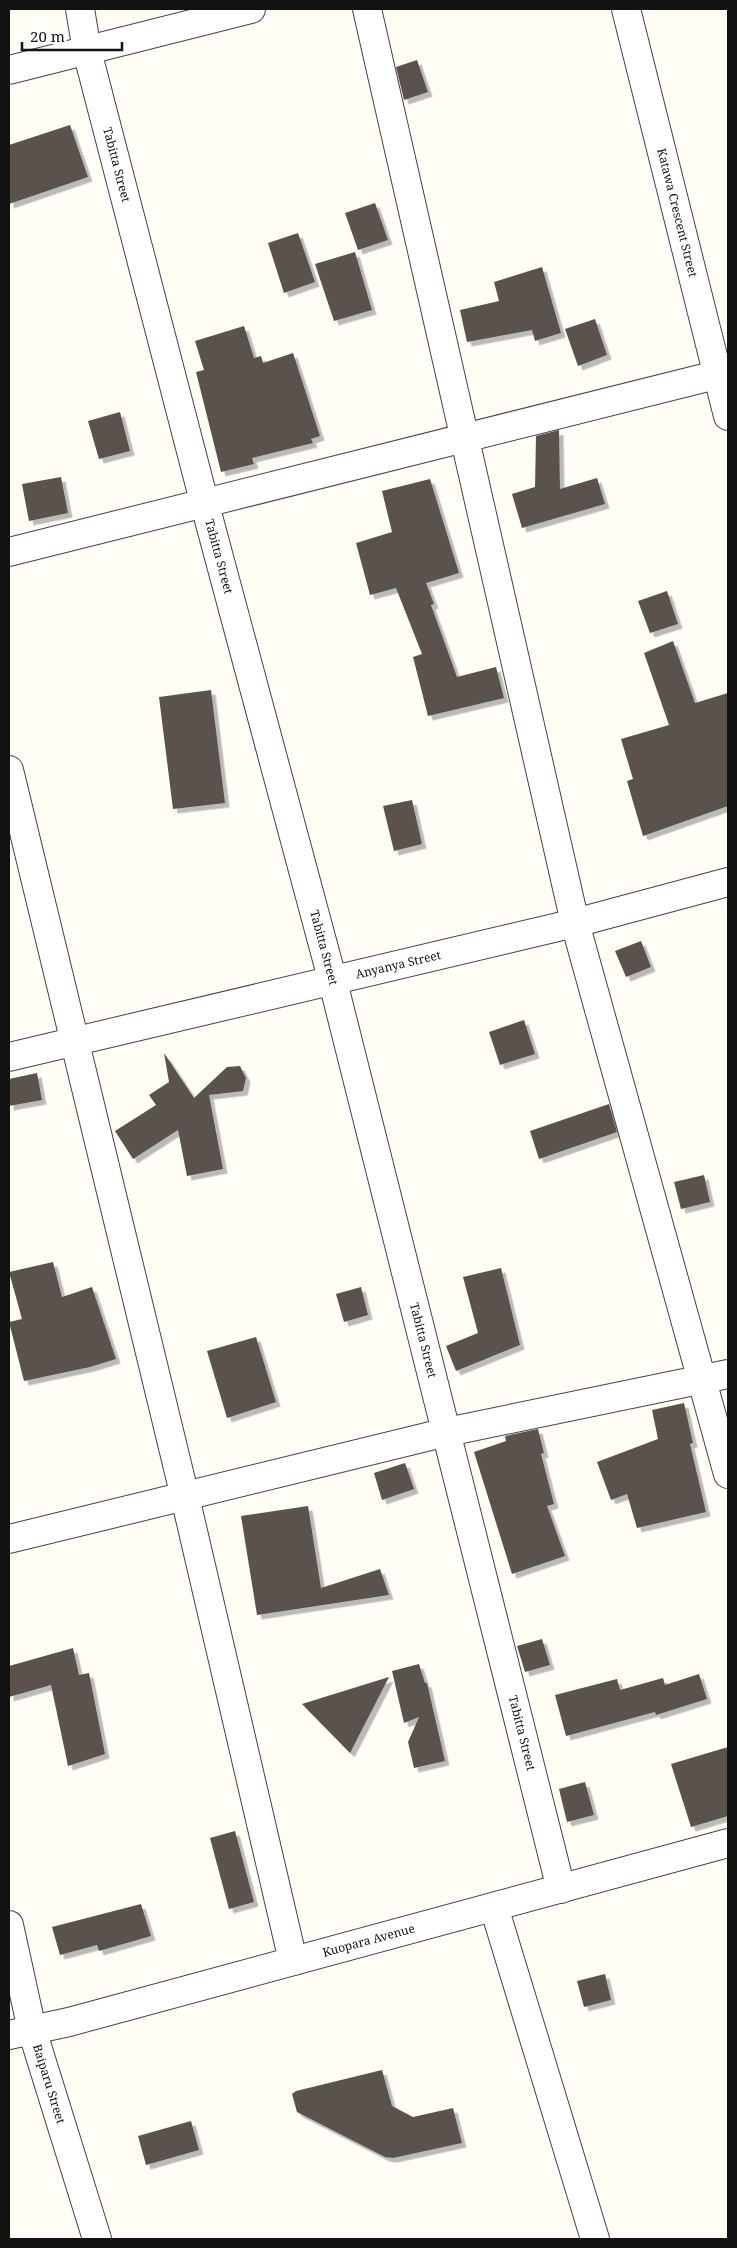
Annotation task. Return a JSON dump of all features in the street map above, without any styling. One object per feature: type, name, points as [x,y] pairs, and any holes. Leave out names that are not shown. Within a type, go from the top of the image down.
[{"type":"street","name":"Tabitta Street","points":[[80,9],[87,51],[205,505],[333,982],[561,1889]]},
{"type":"street","points":[[9,70],[251,9]]},
{"type":"street","points":[[367,9],[504,618],[575,923],[728,1474]]},
{"type":"street","name":"Katawa Crescent Street","points":[[626,9],[723,374],[728,416]]},
{"type":"street","points":[[9,552],[205,505],[723,374]]},
{"type":"street","points":[[9,770],[185,1497],[293,1961]]},
{"type":"street","name":"Anyanya Street","points":[[9,1057],[333,982],[335,979],[575,923],[728,882]]},
{"type":"street","points":[[9,1539],[447,1432],[728,1374]]},
{"type":"street","name":"Kuopara Avenue","points":[[20,2032],[69,2022],[728,1843]]},
{"type":"street","points":[[494,1907],[595,2239]]},
{"type":"street","name":"Baiparu Street","points":[[9,1925],[20,2032],[98,2239]]},
{"type":"building","points":[[417,60],[428,92],[404,100],[396,67]]},
{"type":"building","points":[[70,125],[88,177],[9,204],[9,145]]},
{"type":"building","points":[[375,203],[388,240],[358,250],[345,213]]},
{"type":"building","points":[[298,233],[315,282],[284,293],[268,243]]},
{"type":"building","points":[[355,252],[372,310],[334,321],[315,264]]},
{"type":"building","points":[[542,267],[561,333],[535,341],[532,330],[467,342],[460,310],[499,301],[494,282]]},
{"type":"building","points":[[595,319],[607,355],[578,366],[565,329]]},
{"type":"building","points":[[244,326],[254,358],[261,356],[263,363],[293,353],[320,436],[311,439],[313,443],[252,458],[254,464],[221,472],[196,372],[204,370],[195,341]]},
{"type":"building","points":[[120,412],[130,451],[99,459],[88,421]]},
{"type":"building","points":[[559,430],[560,489],[597,478],[605,504],[522,528],[512,494],[535,487],[536,436]]},
{"type":"building","points":[[61,477],[68,513],[29,521],[22,484]]},
{"type":"building","points":[[430,479],[459,573],[426,583],[434,604],[431,605],[457,677],[496,667],[504,698],[428,716],[413,657],[422,654],[396,588],[370,595],[356,543],[392,532],[382,491]]},
{"type":"building","points":[[667,591],[678,624],[650,633],[638,601]]},
{"type":"building","points":[[673,641],[695,703],[728,693],[728,806],[643,836],[627,781],[633,779],[621,739],[669,725],[644,653]]},
{"type":"building","points":[[211,690],[225,803],[173,809],[159,697]]},
{"type":"building","points":[[412,800],[422,844],[394,851],[383,806]]},
{"type":"building","points":[[641,941],[651,967],[626,977],[615,951]]},
{"type":"building","points":[[524,1020],[535,1054],[500,1065],[489,1032]]},
{"type":"building","points":[[164,1053],[194,1098],[227,1067],[240,1066],[246,1078],[243,1091],[209,1095],[223,1169],[187,1176],[178,1130],[133,1159],[115,1131],[156,1105],[149,1095],[169,1082]]},
{"type":"building","points":[[37,1073],[42,1100],[9,1106],[9,1079]]},
{"type":"building","points":[[609,1104],[617,1132],[539,1159],[530,1131]]},
{"type":"building","points":[[704,1175],[710,1202],[681,1209],[674,1182]]},
{"type":"building","points":[[53,1262],[62,1297],[92,1287],[116,1359],[90,1367],[24,1381],[9,1322],[22,1319],[9,1272]]},
{"type":"building","points":[[501,1268],[520,1345],[456,1371],[446,1346],[478,1333],[463,1277]]},
{"type":"building","points":[[361,1287],[368,1315],[344,1322],[336,1294]]},
{"type":"building","points":[[256,1337],[276,1402],[227,1418],[207,1351]]},
{"type":"building","points":[[684,1403],[693,1443],[690,1444],[706,1512],[637,1528],[627,1494],[611,1500],[597,1462],[658,1439],[652,1410]]},
{"type":"building","points":[[538,1429],[544,1453],[541,1454],[554,1504],[547,1506],[565,1556],[512,1574],[474,1452],[506,1441],[505,1436]]},
{"type":"building","points":[[405,1463],[414,1489],[382,1500],[374,1473]]},
{"type":"building","points":[[308,1506],[321,1588],[380,1569],[389,1595],[257,1615],[241,1516]]},
{"type":"building","points":[[542,1639],[550,1665],[525,1672],[517,1646]]},
{"type":"building","points":[[73,1648],[79,1675],[89,1673],[105,1754],[68,1766],[51,1685],[9,1697],[9,1666]]},
{"type":"building","points":[[419,1664],[425,1683],[427,1683],[445,1761],[414,1768],[408,1742],[419,1717],[404,1723],[392,1671]]},
{"type":"building","points":[[699,1674],[707,1699],[656,1715],[655,1712],[566,1736],[555,1695],[617,1679],[620,1690],[663,1678],[665,1685]]},
{"type":"building","points":[[389,1677],[350,1753],[302,1704]]},
{"type":"building","points":[[728,1747],[728,1816],[691,1827],[671,1764]]},
{"type":"building","points":[[585,1782],[594,1815],[567,1822],[559,1789]]},
{"type":"building","points":[[235,1831],[254,1902],[229,1909],[210,1838]]},
{"type":"building","points":[[141,1904],[151,1936],[99,1951],[97,1945],[60,1955],[52,1927]]},
{"type":"building","points":[[605,1974],[611,2000],[584,2007],[577,1981]]},
{"type":"building","points":[[382,2070],[392,2106],[413,2117],[453,2108],[462,2143],[393,2158],[385,2157],[297,2112],[292,2094],[296,2091]]},
{"type":"building","points":[[191,2121],[199,2150],[146,2165],[138,2136]]}]
